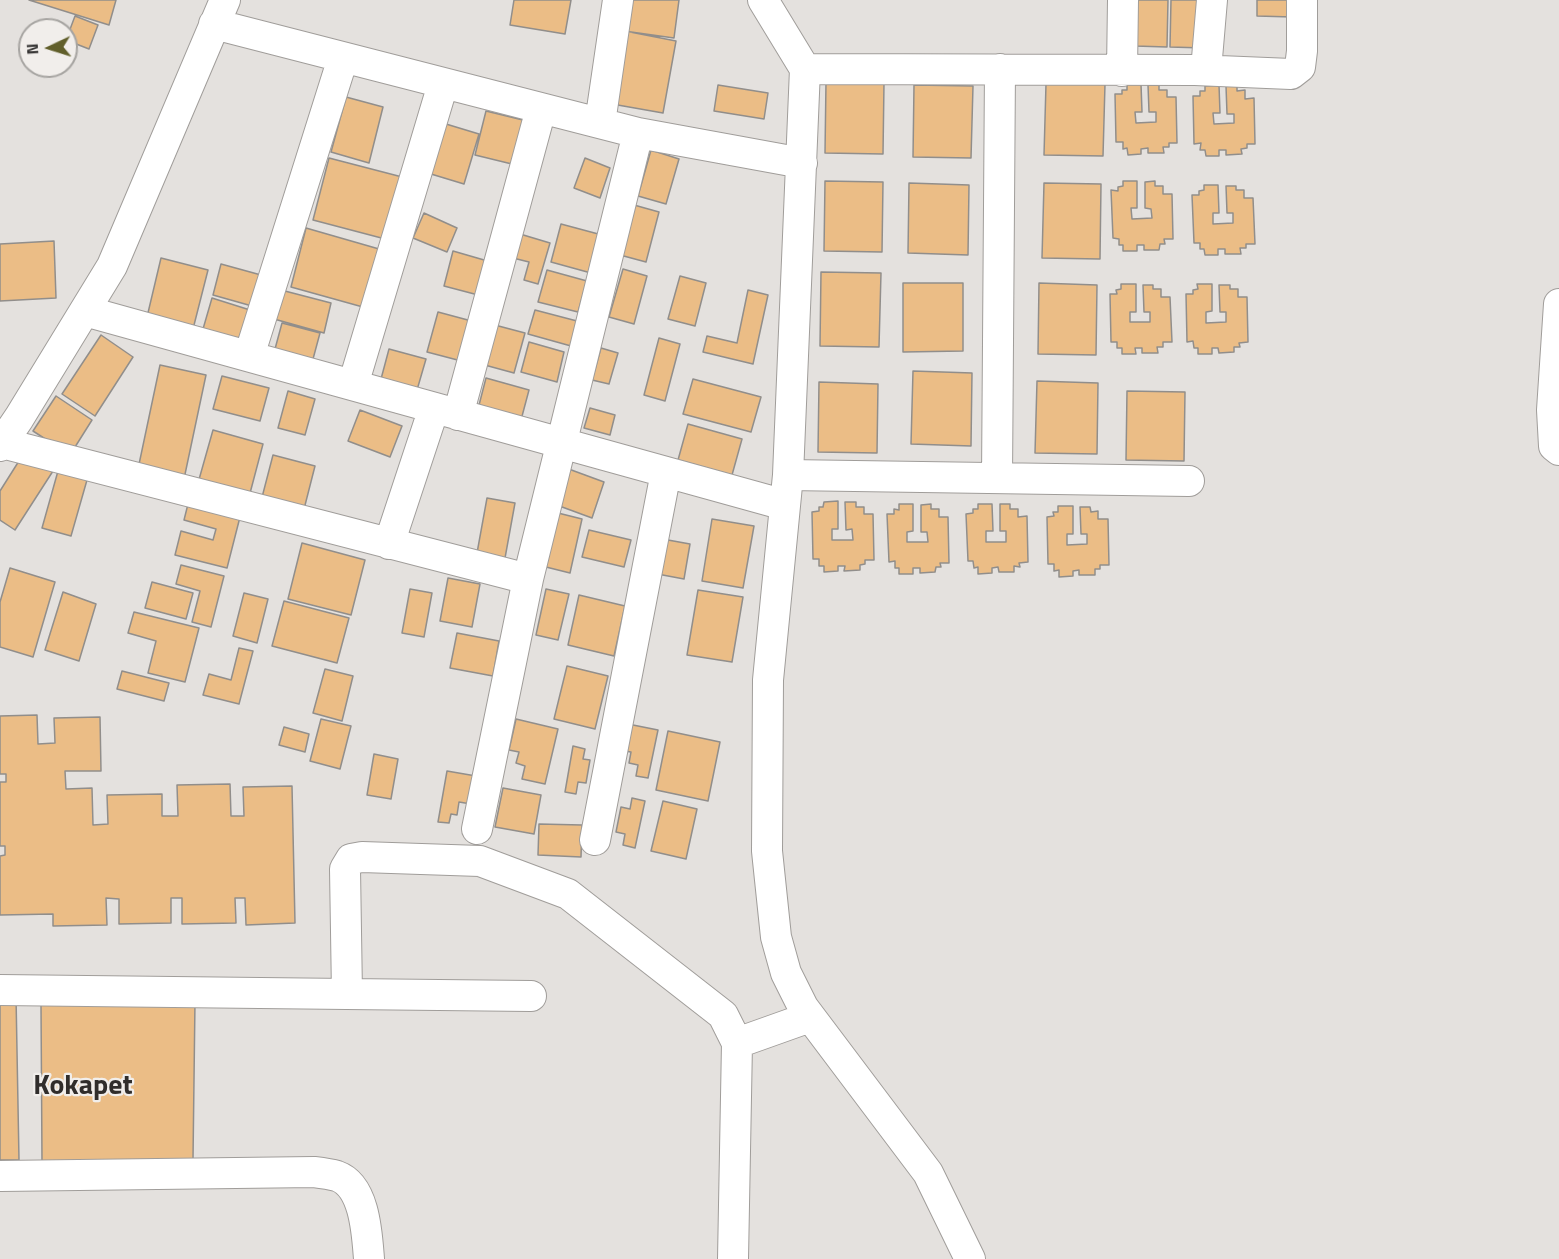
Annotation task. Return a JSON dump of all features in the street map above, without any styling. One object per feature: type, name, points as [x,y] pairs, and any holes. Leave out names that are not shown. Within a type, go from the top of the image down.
[{"type":"street","points":[[600,123],[618,0]]},
{"type":"street","points":[[763,0],[805,69],[788,475],[768,680],[766,851],[776,937],[786,973],[803,1007],[928,1173],[970,1259]]},
{"type":"street","points":[[1122,71],[1123,0]]},
{"type":"street","points":[[1206,70],[1212,0]]},
{"type":"street","points":[[805,69],[1206,70],[1291,74],[1300,67],[1302,0]]},
{"type":"street","points":[[528,579],[1,445],[112,266],[219,12],[343,58],[638,133],[802,163]]},
{"type":"street","points":[[249,356],[343,58]]},
{"type":"street","points":[[997,478],[1000,69]]},
{"type":"street","points":[[353,385],[444,84]]},
{"type":"street","points":[[389,544],[446,411],[541,108]]},
{"type":"street","points":[[477,829],[528,579],[638,133]]},
{"type":"street","points":[[1559,304],[1551,410],[1554,446],[1559,450]]},
{"type":"street","points":[[85,311],[785,505]]},
{"type":"street","points":[[596,840],[666,472]]},
{"type":"street","points":[[788,475],[1189,481]]},
{"type":"street","points":[[347,994],[344,884],[345,869],[351,860],[362,857],[480,861],[568,894],[723,1015],[737,1043],[733,1259]]},
{"type":"street","points":[[0,990],[531,996]]},
{"type":"street","points":[[737,1043],[810,1017]]},
{"type":"street","points":[[0,1176],[314,1172],[339,1176],[353,1186],[362,1209],[369,1259]]},
{"type":"building","points":[[29,0],[116,0],[109,25]]},
{"type":"building","points":[[514,0],[571,0],[565,34],[510,25]]},
{"type":"building","points":[[628,0],[679,0],[674,38],[624,31]]},
{"type":"building","points":[[1136,0],[1168,0],[1167,47],[1135,46]]},
{"type":"building","points":[[1171,0],[1205,0],[1204,48],[1170,47]]},
{"type":"building","points":[[1257,0],[1293,0],[1292,17],[1257,16]]},
{"type":"building","points":[[75,16],[98,25],[89,49],[78,45],[78,18],[74,18]]},
{"type":"building","points":[[625,31],[676,41],[663,113],[612,104]]},
{"type":"building","points":[[826,82],[884,83],[883,154],[825,153]]},
{"type":"building","points":[[1046,84],[1105,84],[1103,156],[1044,155]]},
{"type":"building","points":[[1127,84],[1141,84],[1142,112],[1135,112],[1136,123],[1156,122],[1156,112],[1149,112],[1148,85],[1159,85],[1159,90],[1167,90],[1167,97],[1176,97],[1177,143],[1169,143],[1169,147],[1163,147],[1164,153],[1148,153],[1148,148],[1141,149],[1141,154],[1128,155],[1127,148],[1123,149],[1123,142],[1116,142],[1115,94],[1122,94],[1122,90],[1127,90]]},
{"type":"building","points":[[718,85],[768,93],[764,119],[714,111]]},
{"type":"building","points":[[914,85],[973,86],[971,158],[913,157]]},
{"type":"building","points":[[1219,85],[1220,113],[1213,113],[1214,124],[1234,123],[1234,114],[1227,114],[1226,86],[1237,86],[1237,91],[1245,90],[1245,99],[1254,98],[1255,144],[1247,144],[1247,148],[1241,149],[1242,154],[1226,155],[1226,150],[1219,150],[1219,156],[1206,156],[1205,150],[1200,150],[1201,143],[1194,144],[1193,96],[1200,96],[1200,91],[1205,91],[1205,86]]},
{"type":"building","points":[[346,97],[383,107],[369,163],[331,152]]},
{"type":"building","points":[[486,111],[527,121],[516,165],[475,155]]},
{"type":"building","points":[[446,124],[479,134],[464,184],[431,174]]},
{"type":"building","points":[[651,150],[679,159],[666,204],[638,196]]},
{"type":"building","points":[[329,158],[406,178],[389,240],[313,220]]},
{"type":"building","points":[[585,158],[610,168],[600,198],[574,188]]},
{"type":"building","points":[[825,181],[883,182],[882,252],[824,251]]},
{"type":"building","points":[[1123,181],[1137,181],[1137,208],[1131,208],[1132,219],[1152,218],[1151,209],[1145,208],[1145,182],[1155,181],[1155,186],[1163,186],[1163,194],[1172,194],[1173,239],[1164,239],[1165,244],[1160,244],[1159,250],[1144,250],[1144,245],[1137,245],[1137,251],[1123,251],[1123,245],[1119,245],[1119,239],[1113,238],[1111,190],[1118,191],[1118,187],[1123,186]]},
{"type":"building","points":[[909,183],[969,185],[968,255],[908,253]]},
{"type":"building","points":[[1044,183],[1101,184],[1100,259],[1042,258]]},
{"type":"building","points":[[1204,185],[1218,185],[1219,213],[1213,213],[1213,224],[1233,223],[1233,213],[1227,213],[1226,186],[1236,186],[1236,190],[1244,190],[1244,198],[1253,198],[1255,244],[1246,244],[1246,248],[1240,248],[1241,254],[1225,254],[1225,249],[1218,249],[1218,255],[1205,255],[1204,249],[1200,249],[1200,243],[1194,243],[1192,195],[1199,195],[1199,191],[1204,190]]},
{"type":"building","points":[[634,205],[659,212],[646,262],[620,255]]},
{"type":"building","points":[[424,213],[457,228],[447,252],[413,238]]},
{"type":"building","points":[[561,224],[602,235],[591,273],[551,262]]},
{"type":"building","points":[[306,228],[386,251],[370,309],[291,287]]},
{"type":"building","points":[[520,234],[550,243],[538,284],[524,280],[529,262],[513,258]]},
{"type":"building","points":[[54,241],[56,298],[0,301],[0,244]]},
{"type":"building","points":[[453,251],[491,262],[482,296],[444,286]]},
{"type":"building","points":[[161,258],[208,270],[193,329],[147,317]]},
{"type":"building","points":[[221,264],[261,275],[252,306],[213,295]]},
{"type":"building","points":[[623,269],[647,276],[634,324],[609,317]]},
{"type":"building","points":[[547,270],[587,281],[578,312],[538,302]]},
{"type":"building","points":[[821,272],[881,273],[879,347],[820,346]]},
{"type":"building","points":[[680,276],[706,283],[695,326],[668,319]]},
{"type":"building","points":[[903,283],[963,283],[963,351],[903,352]]},
{"type":"building","points":[[1039,283],[1097,285],[1096,355],[1038,354]]},
{"type":"building","points":[[1121,284],[1136,284],[1136,312],[1130,312],[1130,322],[1150,322],[1150,312],[1144,312],[1143,285],[1153,285],[1153,289],[1161,289],[1161,297],[1170,297],[1172,342],[1163,342],[1163,347],[1157,347],[1158,353],[1142,353],[1142,348],[1135,348],[1136,354],[1122,354],[1122,348],[1117,348],[1117,342],[1111,342],[1110,294],[1117,294],[1116,290],[1121,289]]},
{"type":"building","points":[[1197,284],[1212,284],[1212,311],[1206,312],[1206,323],[1226,322],[1226,312],[1220,312],[1219,285],[1230,285],[1230,289],[1238,289],[1238,297],[1247,297],[1248,342],[1239,343],[1240,347],[1234,347],[1234,352],[1219,353],[1218,348],[1212,348],[1212,354],[1198,354],[1198,348],[1194,348],[1193,341],[1187,342],[1186,294],[1193,294],[1193,290],[1198,289]]},
{"type":"building","points":[[281,290],[331,303],[324,333],[274,319]]},
{"type":"building","points":[[748,290],[768,295],[753,364],[703,352],[707,336],[737,343]]},
{"type":"building","points":[[212,298],[250,310],[241,341],[203,329]]},
{"type":"building","points":[[535,310],[577,321],[571,346],[528,334]]},
{"type":"building","points":[[438,312],[479,323],[469,363],[427,352]]},
{"type":"building","points":[[282,323],[320,333],[313,359],[275,349]]},
{"type":"building","points":[[491,324],[525,333],[514,373],[481,364]]},
{"type":"building","points":[[101,335],[133,357],[95,416],[62,394]]},
{"type":"building","points":[[659,338],[680,344],[665,401],[644,395]]},
{"type":"building","points":[[529,342],[564,352],[557,382],[521,372]]},
{"type":"building","points":[[601,348],[618,353],[609,384],[592,380]]},
{"type":"building","points":[[389,349],[426,359],[417,390],[381,379]]},
{"type":"building","points":[[160,365],[206,375],[184,479],[138,469]]},
{"type":"building","points":[[913,371],[972,373],[971,446],[911,444]]},
{"type":"building","points":[[222,376],[269,388],[260,421],[213,409]]},
{"type":"building","points":[[486,378],[529,390],[521,420],[478,409]]},
{"type":"building","points":[[693,379],[761,397],[751,432],[683,414]]},
{"type":"building","points":[[1037,381],[1098,383],[1097,454],[1035,453]]},
{"type":"building","points":[[819,382],[878,384],[877,453],[818,452]]},
{"type":"building","points":[[288,391],[315,399],[305,435],[278,428]]},
{"type":"building","points":[[1127,391],[1185,392],[1184,461],[1126,460]]},
{"type":"building","points":[[56,396],[92,420],[70,455],[33,431]]},
{"type":"building","points":[[590,408],[615,415],[610,435],[584,428]]},
{"type":"building","points":[[360,410],[402,426],[390,457],[348,441]]},
{"type":"building","points":[[688,424],[742,439],[732,475],[678,460]]},
{"type":"building","points":[[213,430],[263,444],[249,497],[198,483]]},
{"type":"building","points":[[24,453],[53,471],[15,530],[0,520],[0,491]]},
{"type":"building","points":[[273,455],[315,466],[302,517],[260,505]]},
{"type":"building","points":[[566,468],[604,482],[592,518],[554,504]]},
{"type":"building","points":[[58,471],[87,480],[71,536],[42,528]]},
{"type":"building","points":[[487,498],[515,503],[505,558],[477,553]]},
{"type":"building","points":[[838,501],[838,529],[832,529],[832,540],[853,540],[852,529],[846,530],[845,502],[856,502],[856,507],[864,507],[864,514],[873,514],[874,560],[865,560],[865,564],[860,565],[860,570],[844,571],[845,566],[838,566],[838,571],[824,572],[824,566],[819,566],[819,559],[813,559],[812,512],[819,511],[819,507],[823,507],[824,502]]},
{"type":"building","points":[[188,504],[240,517],[227,568],[175,555],[181,531],[213,540],[216,529],[184,520]]},
{"type":"building","points":[[899,504],[913,504],[913,531],[907,532],[907,542],[928,542],[927,532],[921,532],[921,505],[931,504],[931,509],[939,509],[939,517],[948,517],[949,563],[940,563],[941,567],[936,567],[935,572],[920,573],[920,568],[913,568],[913,574],[899,574],[899,568],[895,568],[895,561],[889,562],[887,514],[894,514],[894,509],[899,510]]},
{"type":"building","points":[[978,504],[992,504],[993,531],[986,531],[986,542],[1006,542],[1006,531],[1000,531],[1000,504],[1010,504],[1010,509],[1018,509],[1018,517],[1027,516],[1028,562],[1019,563],[1020,567],[1014,566],[1014,572],[999,572],[998,567],[992,568],[992,573],[978,574],[978,567],[974,568],[973,561],[968,561],[966,514],[973,513],[973,509],[978,509]]},
{"type":"building","points":[[1058,506],[1073,506],[1073,534],[1067,534],[1067,545],[1087,544],[1087,534],[1081,534],[1080,507],[1090,507],[1091,512],[1098,511],[1098,519],[1108,519],[1109,565],[1100,565],[1100,569],[1095,569],[1095,575],[1079,575],[1079,570],[1073,571],[1073,576],[1059,577],[1059,570],[1054,571],[1054,564],[1048,564],[1047,517],[1054,516],[1053,512],[1058,512]]},
{"type":"building","points":[[554,512],[582,519],[570,573],[542,566]]},
{"type":"building","points":[[712,519],[754,526],[743,588],[702,581]]},
{"type":"building","points":[[589,530],[631,540],[624,567],[582,557]]},
{"type":"building","points":[[657,538],[690,544],[684,579],[652,573]]},
{"type":"building","points":[[302,543],[365,560],[351,615],[288,599]]},
{"type":"building","points":[[181,565],[224,576],[211,627],[192,622],[200,591],[176,584]]},
{"type":"building","points":[[10,568],[55,582],[33,657],[0,647],[0,602]]},
{"type":"building","points":[[448,578],[480,584],[472,627],[440,621]]},
{"type":"building","points":[[152,582],[193,593],[186,619],[145,608]]},
{"type":"building","points":[[410,589],[432,593],[424,637],[402,633]]},
{"type":"building","points":[[546,589],[569,594],[558,640],[536,635]]},
{"type":"building","points":[[698,590],[743,597],[732,662],[687,655]]},
{"type":"building","points":[[63,592],[96,604],[79,661],[45,650]]},
{"type":"building","points":[[244,593],[268,599],[257,643],[233,636]]},
{"type":"building","points":[[579,595],[625,606],[614,656],[568,645]]},
{"type":"building","points":[[284,601],[349,618],[337,663],[272,646]]},
{"type":"building","points":[[134,612],[199,628],[185,682],[148,673],[156,641],[128,633]]},
{"type":"building","points":[[457,633],[499,641],[493,676],[450,668]]},
{"type":"building","points":[[239,648],[253,651],[239,704],[203,695],[209,674],[231,680]]},
{"type":"building","points":[[567,666],[608,676],[595,729],[554,719]]},
{"type":"building","points":[[325,669],[353,676],[342,721],[313,713]]},
{"type":"building","points":[[122,671],[169,683],[164,701],[117,689]]},
{"type":"building","points":[[37,715],[38,744],[55,743],[54,718],[100,717],[101,771],[65,771],[66,789],[92,788],[93,825],[108,824],[107,795],[162,794],[162,816],[178,816],[177,785],[230,784],[231,816],[244,816],[243,787],[292,786],[295,923],[246,925],[245,898],[235,898],[236,923],[182,924],[182,898],[171,898],[171,923],[119,924],[119,899],[106,898],[107,925],[53,926],[53,914],[0,915],[0,856],[5,855],[5,846],[0,846],[0,782],[6,782],[6,774],[0,774],[0,716]]},
{"type":"building","points":[[321,719],[351,726],[340,769],[310,761]]},
{"type":"building","points":[[516,719],[558,729],[545,784],[522,779],[525,766],[516,763],[519,752],[509,750]]},
{"type":"building","points":[[623,723],[658,730],[648,778],[636,776],[638,765],[629,763],[631,752],[618,750]]},
{"type":"building","points":[[284,727],[309,734],[305,752],[279,745]]},
{"type":"building","points":[[668,731],[720,742],[708,801],[656,790]]},
{"type":"building","points":[[573,746],[585,749],[583,759],[590,760],[586,783],[578,782],[576,794],[565,792]]},
{"type":"building","points":[[374,754],[398,759],[391,799],[367,795]]},
{"type":"building","points":[[447,771],[476,776],[471,804],[459,802],[457,815],[451,814],[449,823],[438,822]]},
{"type":"building","points":[[503,788],[541,795],[534,834],[495,827]]},
{"type":"building","points":[[632,798],[645,801],[635,848],[623,845],[625,834],[616,832],[621,807],[630,809]]},
{"type":"building","points":[[663,801],[697,809],[686,859],[651,851]]},
{"type":"building","points":[[539,824],[582,825],[581,857],[538,855]]},
{"type":"building","points":[[16,996],[19,1160],[0,1160],[0,997]]},
{"type":"building","points":[[195,1001],[193,1159],[42,1162],[41,1005]]},
{"type":"district","name":"Kokapet","points":[[83,1087]]}]
